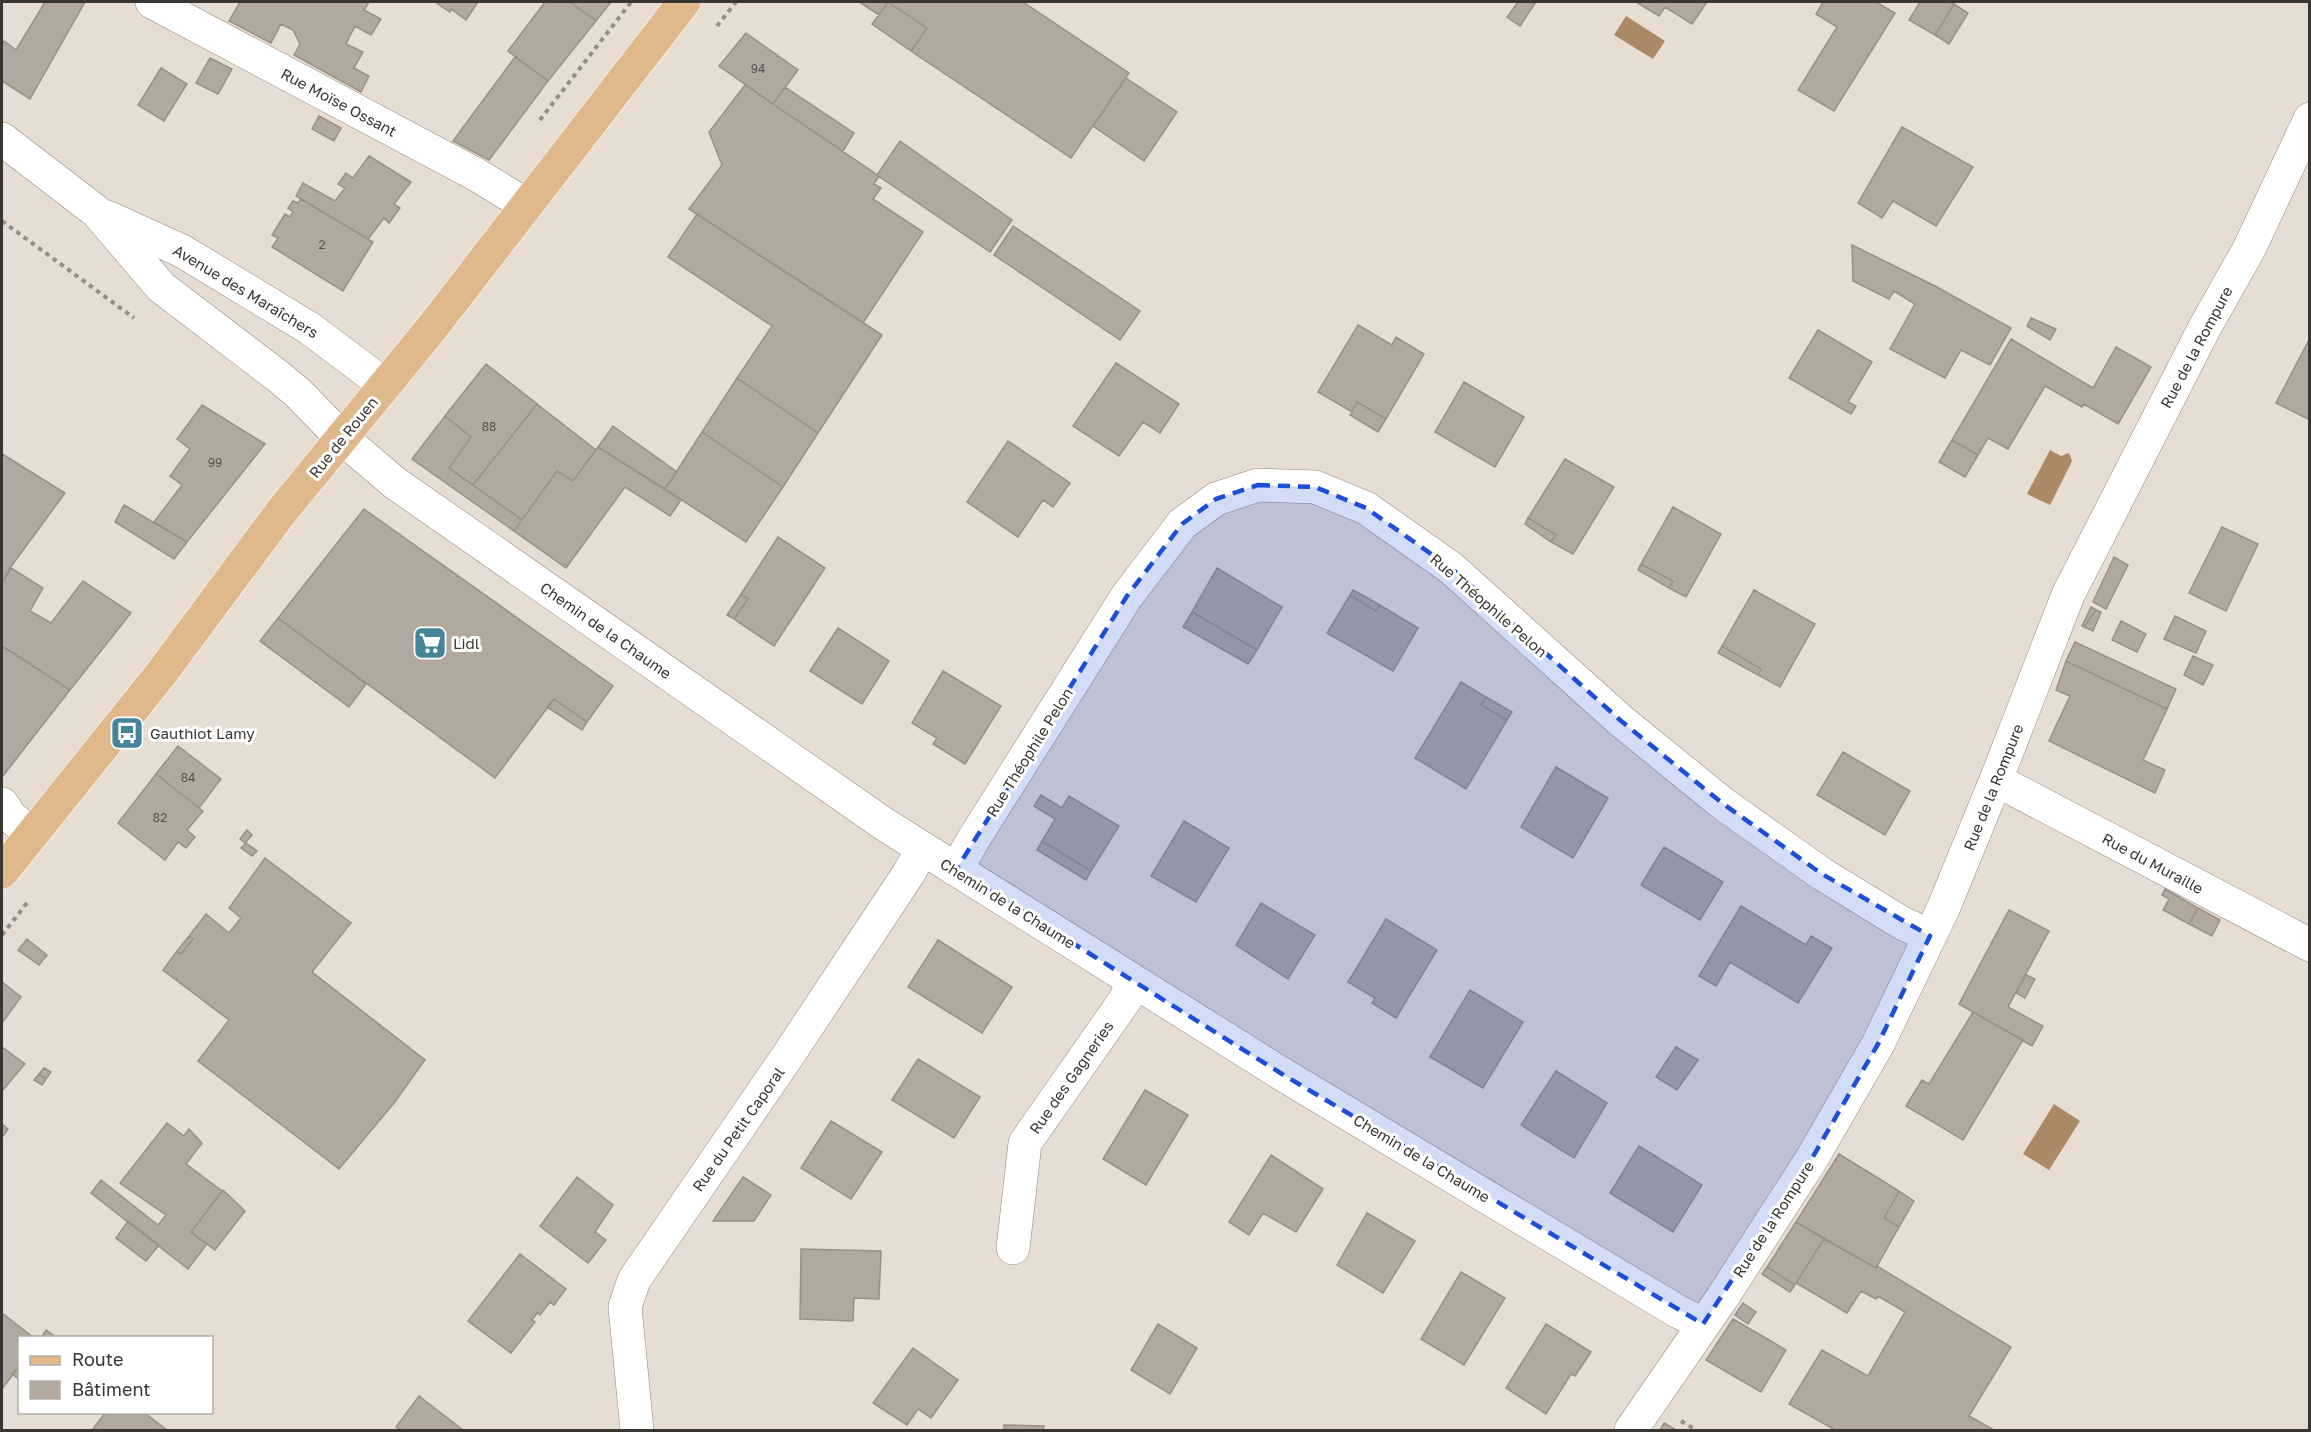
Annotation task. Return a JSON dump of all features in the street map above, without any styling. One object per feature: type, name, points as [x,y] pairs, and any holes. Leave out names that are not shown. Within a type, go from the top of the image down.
[{"type":"main road","name":"Rue de Rouen","points":[[2,872],[160,675],[282,511],[431,329],[684,2]]},
{"type":"street","name":"Rue Moïse Ossant","points":[[152,2],[477,175],[525,205]]},
{"type":"street","name":"Rue de la Rompure","points":[[1631,1431],[1722,1298],[1811,1160],[1878,1044],[1930,936],[1996,780],[2068,595],[2205,327],[2249,249],[2310,119]]},
{"type":"street","name":"Avenue des Maraîchers","points":[[2,139],[97,212],[161,287],[279,377],[342,438]]},
{"type":"street","name":"Avenue des Maraîchers","points":[[97,212],[192,257],[309,328],[386,384]]},
{"type":"street","name":"Chemin de la Chaume","points":[[342,438],[420,501],[922,849],[1282,1074],[1677,1311],[1703,1324]]},
{"type":"street","name":"Rue Théophile Pelon","points":[[957,870],[973,840],[1127,596],[1182,524],[1216,499],[1258,485],[1315,487],[1366,508],[1451,568],[1620,720],[1722,803],[1822,874],[1902,923],[1930,936]]},
{"type":"street","name":"Rue du Muraille","points":[[1996,780],[2310,945]]},
{"type":"street","points":[[2,804],[10,816],[31,834]]},
{"type":"street","name":"Rue du Petit Caporal","points":[[637,1431],[625,1306],[634,1280],[788,1057],[909,873],[922,849]]},
{"type":"street","name":"Rue des Gagneries","points":[[1013,1248],[1025,1143],[1125,1000],[1133,981]]},
{"type":"path","points":[[534,129],[631,2]]},
{"type":"highlighted area","points":[[1258,485],[1315,487],[1366,508],[1451,568],[1620,720],[1722,803],[1822,874],[1930,936],[1878,1044],[1811,1160],[1703,1324],[1282,1074],[956,870],[1127,596],[1182,524],[1216,499]]},
{"type":"shaded area","points":[[1626,16],[1665,41],[1653,59],[1614,35]]},
{"type":"shaded area","points":[[2050,450],[2061,456],[2069,453],[2072,461],[2050,505],[2027,494]]},
{"type":"shaded area","points":[[2054,1104],[2080,1121],[2049,1170],[2023,1154]]},
{"type":"building","points":[[45,2],[85,2],[30,99],[2,81],[2,46],[4,41],[16,50]]},
{"type":"building","points":[[240,2],[369,2],[364,10],[381,19],[371,35],[355,26],[346,44],[363,52],[354,68],[369,76],[361,92],[294,55],[300,44],[293,30],[281,24],[271,43],[229,21]]},
{"type":"building","points":[[435,2],[478,2],[466,20],[451,9],[450,12]]},
{"type":"building","points":[[545,2],[570,2],[596,21],[548,81],[508,51]]},
{"type":"building","points":[[570,2],[611,2],[596,21]]},
{"type":"building","points":[[859,2],[888,2],[879,15]]},
{"type":"building","points":[[888,2],[1023,2],[1129,73],[1071,158],[911,51],[927,28]]},
{"type":"building","points":[[888,2],[927,28],[911,51],[872,24]]},
{"type":"building","points":[[1518,2],[1536,2],[1520,26],[1507,17]]},
{"type":"building","points":[[1636,2],[1707,2],[1692,24],[1665,7],[1659,16]]},
{"type":"building","points":[[1823,2],[1876,2],[1895,13],[1834,111],[1798,90],[1837,27],[1816,14]]},
{"type":"building","points":[[1920,2],[1954,4],[1935,35],[1909,20]]},
{"type":"building","points":[[1954,4],[1968,13],[1949,44],[1935,35]]},
{"type":"building","points":[[746,33],[798,70],[773,104],[719,66]]},
{"type":"building","points":[[515,57],[548,81],[489,160],[453,141]]},
{"type":"building","points":[[210,58],[232,69],[218,94],[196,83]]},
{"type":"building","points":[[161,68],[187,84],[164,121],[138,105]]},
{"type":"building","points":[[1126,78],[1177,112],[1144,161],[1093,126]]},
{"type":"building","points":[[745,85],[879,176],[874,184],[881,188],[873,199],[923,232],[863,323],[689,209],[722,165],[709,132]]},
{"type":"building","points":[[785,87],[854,133],[843,151],[773,104]]},
{"type":"building","points":[[319,116],[341,128],[334,141],[312,129]]},
{"type":"building","points":[[1902,127],[1973,167],[1936,226],[1893,201],[1882,218],[1858,203]]},
{"type":"building","points":[[900,141],[1012,220],[990,252],[877,175]]},
{"type":"building","points":[[369,156],[411,182],[394,204],[400,208],[389,223],[384,218],[368,239],[296,196],[303,183],[335,201],[345,188],[338,184],[346,173],[353,178]]},
{"type":"building","points":[[301,199],[373,242],[343,291],[272,247],[278,238],[272,235],[285,214],[290,217],[293,212],[288,208],[293,201],[298,203]]},
{"type":"building","points":[[697,214],[882,335],[818,433],[737,378],[772,326],[668,257]]},
{"type":"building","points":[[1013,226],[1140,311],[1120,340],[994,255]]},
{"type":"building","points":[[1852,245],[1935,286],[2011,328],[1990,365],[1961,350],[1945,378],[1890,349],[1915,304],[1894,291],[1889,299],[1853,281]]},
{"type":"building","points":[[2031,318],[2056,329],[2050,340],[2027,326]]},
{"type":"building","points":[[1358,325],[1392,345],[1396,337],[1424,354],[1386,419],[1357,402],[1352,412],[1318,392]]},
{"type":"building","points":[[1818,330],[1872,362],[1848,402],[1856,406],[1851,414],[1789,378]]},
{"type":"building","points":[[2310,338],[2310,420],[2276,403]]},
{"type":"building","points":[[2011,339],[2093,388],[2116,347],[2151,367],[2118,424],[2084,404],[2082,407],[2045,386],[2008,449],[1988,438],[1978,455],[1952,440]]},
{"type":"building","points":[[1116,363],[1179,404],[1160,433],[1143,422],[1119,456],[1073,426]]},
{"type":"building","points":[[486,364],[537,404],[473,485],[449,468],[471,437],[445,416]]},
{"type":"building","points":[[737,378],[818,433],[783,487],[702,432]]},
{"type":"building","points":[[1464,382],[1524,417],[1495,467],[1435,432]]},
{"type":"building","points":[[1357,402],[1386,419],[1378,432],[1350,415]]},
{"type":"building","points":[[537,404],[596,450],[573,481],[557,471],[522,520],[473,485]]},
{"type":"building","points":[[202,405],[265,444],[187,542],[154,522],[182,485],[170,476],[190,449],[177,439]]},
{"type":"building","points":[[445,416],[471,437],[449,468],[522,520],[514,531],[412,459]]},
{"type":"building","points":[[613,426],[677,472],[665,489],[598,447]]},
{"type":"building","points":[[702,432],[783,487],[746,542],[665,489]]},
{"type":"building","points":[[1952,440],[1978,455],[1965,477],[1939,462]]},
{"type":"building","points":[[1008,441],[1070,483],[1053,507],[1043,500],[1018,537],[967,502]]},
{"type":"building","points":[[598,447],[681,500],[670,516],[625,487],[566,568],[514,531],[557,471],[573,481]]},
{"type":"building","points":[[2,454],[65,493],[10,568],[2,583]]},
{"type":"building","points":[[1565,459],[1614,487],[1573,554],[1551,542],[1556,535],[1528,518]]},
{"type":"building","points":[[124,505],[187,542],[174,559],[115,522]]},
{"type":"building","points":[[1673,507],[1721,534],[1686,597],[1669,588],[1673,581],[1641,564]]},
{"type":"building","points":[[364,509],[613,686],[587,722],[554,699],[495,778],[278,618]]},
{"type":"building","points":[[1528,518],[1556,535],[1551,542],[1525,524]]},
{"type":"building","points":[[2222,527],[2258,544],[2226,611],[2189,593]]},
{"type":"building","points":[[778,537],[825,568],[774,646],[734,619],[748,599],[741,594]]},
{"type":"building","points":[[2114,557],[2128,565],[2106,609],[2093,602]]},
{"type":"building","points":[[1641,564],[1673,581],[1669,588],[1638,570]]},
{"type":"building","points":[[11,568],[43,588],[30,611],[51,623],[83,581],[131,613],[70,690],[2,646],[2,583]]},
{"type":"building","points":[[1217,568],[1282,607],[1257,650],[1192,612]]},
{"type":"building","points":[[1353,590],[1380,605],[1376,611],[1350,595]]},
{"type":"building","points":[[1754,590],[1815,624],[1780,687],[1758,675],[1761,669],[1722,646]]},
{"type":"building","points":[[741,594],[748,599],[734,619],[727,615]]},
{"type":"building","points":[[1350,595],[1376,611],[1380,605],[1418,628],[1393,671],[1327,633]]},
{"type":"building","points":[[2091,607],[2096,610],[2084,627],[2082,626]]},
{"type":"building","points":[[2096,610],[2101,612],[2093,631],[2084,627]]},
{"type":"building","points":[[1192,612],[1257,650],[1248,664],[1183,627]]},
{"type":"building","points":[[2175,616],[2206,631],[2196,653],[2164,639]]},
{"type":"building","points":[[278,618],[366,684],[349,707],[260,641]]},
{"type":"building","points":[[2121,621],[2146,634],[2137,652],[2112,640]]},
{"type":"building","points":[[838,628],[889,661],[862,704],[810,671]]},
{"type":"building","points":[[2075,642],[2176,689],[2167,709],[2066,661]]},
{"type":"building","points":[[1722,646],[1761,669],[1758,675],[1718,653]]},
{"type":"building","points":[[4,647],[70,690],[2,777],[2,650]]},
{"type":"building","points":[[2193,656],[2213,665],[2203,685],[2184,675]]},
{"type":"building","points":[[2066,661],[2167,709],[2143,760],[2165,770],[2155,793],[2049,741],[2070,696],[2056,690]]},
{"type":"building","points":[[943,671],[1001,706],[965,764],[933,744],[937,738],[912,723]]},
{"type":"building","points":[[1461,682],[1486,697],[1481,705],[1507,720],[1466,789],[1415,758]]},
{"type":"building","points":[[1486,697],[1512,712],[1507,720],[1481,705]]},
{"type":"building","points":[[554,699],[587,722],[582,730],[547,707]]},
{"type":"building","points":[[178,746],[221,779],[199,808],[156,774]]},
{"type":"building","points":[[1843,752],[1910,791],[1885,835],[1817,795]]},
{"type":"building","points":[[1556,767],[1608,798],[1573,858],[1521,827]]},
{"type":"building","points":[[156,774],[203,811],[187,830],[195,837],[186,848],[178,842],[165,860],[118,823]]},
{"type":"building","points":[[1041,795],[1062,808],[1069,796],[1119,826],[1091,871],[1042,841],[1055,819],[1034,806]]},
{"type":"building","points":[[1184,821],[1229,848],[1196,902],[1151,876]]},
{"type":"building","points":[[247,830],[252,835],[245,843],[240,839]]},
{"type":"building","points":[[1042,841],[1091,871],[1086,880],[1037,850]]},
{"type":"building","points":[[246,843],[257,851],[252,856],[241,848]]},
{"type":"building","points":[[1664,847],[1723,882],[1700,920],[1641,885]]},
{"type":"building","points":[[265,858],[351,923],[312,972],[425,1060],[394,1103],[339,1169],[198,1061],[229,1020],[163,970],[177,951],[181,954],[193,939],[189,936],[206,914],[229,933],[241,918],[229,908]]},
{"type":"building","points":[[2165,889],[2198,908],[2189,924],[2163,910],[2169,899],[2162,895]]},
{"type":"building","points":[[1261,903],[1315,935],[1288,979],[1236,945]]},
{"type":"building","points":[[1741,906],[1806,945],[1811,936],[1832,948],[1798,1003],[1730,962],[1716,986],[1699,976]]},
{"type":"building","points":[[2198,908],[2220,920],[2212,936],[2189,924]]},
{"type":"building","points":[[2009,910],[2049,931],[2008,1007],[2043,1026],[2032,1046],[1959,1004]]},
{"type":"building","points":[[1386,919],[1437,950],[1396,1018],[1372,1003],[1375,998],[1348,982]]},
{"type":"building","points":[[189,936],[193,939],[181,954],[177,951]]},
{"type":"building","points":[[27,939],[47,955],[39,965],[18,950]]},
{"type":"building","points":[[938,940],[1012,987],[982,1033],[908,987]]},
{"type":"building","points":[[2026,975],[2035,979],[2025,998],[2016,993]]},
{"type":"building","points":[[2,982],[21,997],[2,1023]]},
{"type":"building","points":[[1470,990],[1523,1022],[1483,1088],[1430,1057]]},
{"type":"building","points":[[1973,1012],[2023,1040],[1963,1140],[1906,1106],[1922,1080],[1929,1084]]},
{"type":"building","points":[[2,1047],[25,1064],[3,1090],[2,1089]]},
{"type":"building","points":[[1676,1047],[1698,1060],[1677,1090],[1656,1077]]},
{"type":"building","points":[[918,1059],[980,1097],[954,1138],[892,1100]]},
{"type":"building","points":[[44,1068],[51,1072],[46,1079],[39,1074]]},
{"type":"building","points":[[1556,1071],[1607,1103],[1574,1158],[1521,1125]]},
{"type":"building","points":[[39,1074],[46,1079],[42,1085],[34,1080]]},
{"type":"building","points":[[1145,1090],[1188,1115],[1146,1185],[1103,1159]]},
{"type":"building","points":[[831,1121],[882,1152],[851,1199],[801,1168]]},
{"type":"building","points":[[167,1123],[184,1136],[189,1129],[202,1143],[186,1164],[222,1191],[191,1232],[207,1244],[188,1269],[91,1193],[101,1180],[158,1225],[166,1215],[120,1183]]},
{"type":"building","points":[[2,1124],[8,1129],[2,1137]]},
{"type":"building","points":[[1639,1146],[1702,1185],[1673,1232],[1610,1193]]},
{"type":"building","points":[[1839,1154],[1899,1191],[1884,1218],[1899,1227],[1876,1268],[1796,1222]]},
{"type":"building","points":[[1271,1155],[1323,1189],[1296,1232],[1263,1213],[1249,1235],[1229,1222]]},
{"type":"building","points":[[577,1177],[613,1205],[595,1232],[606,1240],[588,1263],[540,1226]]},
{"type":"building","points":[[743,1177],[771,1195],[754,1221],[713,1221]]},
{"type":"building","points":[[223,1190],[245,1211],[215,1250],[191,1232]]},
{"type":"building","points":[[1899,1191],[1914,1201],[1899,1227],[1884,1218]]},
{"type":"building","points":[[1367,1213],[1415,1241],[1383,1293],[1337,1265]]},
{"type":"building","points":[[128,1221],[159,1245],[146,1261],[116,1238]]},
{"type":"building","points":[[1796,1222],[1824,1239],[1795,1285],[1767,1267]]},
{"type":"building","points":[[1824,1239],[1876,1268],[1877,1266],[2011,1347],[1969,1416],[1994,1430],[1835,1430],[1789,1404],[1822,1350],[1868,1376],[1905,1312],[1878,1296],[1876,1299],[1861,1291],[1847,1313],[1796,1283]]},
{"type":"building","points":[[801,1249],[881,1251],[879,1299],[854,1298],[853,1321],[800,1319]]},
{"type":"building","points":[[520,1254],[566,1289],[554,1305],[550,1302],[540,1315],[537,1313],[532,1320],[535,1322],[511,1353],[468,1321]]},
{"type":"building","points":[[1767,1267],[1795,1285],[1790,1292],[1762,1274]]},
{"type":"building","points":[[1461,1272],[1505,1298],[1464,1365],[1421,1339]]},
{"type":"building","points":[[1743,1303],[1756,1312],[1748,1324],[1735,1315]]},
{"type":"building","points":[[2,1313],[31,1336],[18,1336],[18,1368],[2,1389]]},
{"type":"building","points":[[1733,1319],[1786,1350],[1761,1392],[1706,1360]]},
{"type":"building","points":[[1158,1324],[1197,1348],[1170,1394],[1131,1370]]},
{"type":"building","points":[[1546,1324],[1591,1352],[1575,1376],[1571,1374],[1546,1414],[1506,1388]]},
{"type":"building","points":[[46,1330],[54,1336],[42,1336]]},
{"type":"building","points":[[913,1348],[958,1380],[931,1418],[918,1409],[907,1425],[873,1403]]},
{"type":"building","points":[[18,1367],[18,1378],[12,1374]]},
{"type":"building","points":[[419,1396],[463,1430],[401,1430],[396,1427]]},
{"type":"building","points":[[104,1414],[146,1414],[167,1430],[92,1430]]},
{"type":"building","points":[[1664,1423],[1676,1430],[1660,1430]]},
{"type":"building","points":[[1004,1425],[1044,1426],[1043,1430],[1004,1430]]},
{"type":"place","name":"Lidl","points":[[430,643]]},
{"type":"place","name":"Gauthiot Lamy","points":[[127,733]]}]
